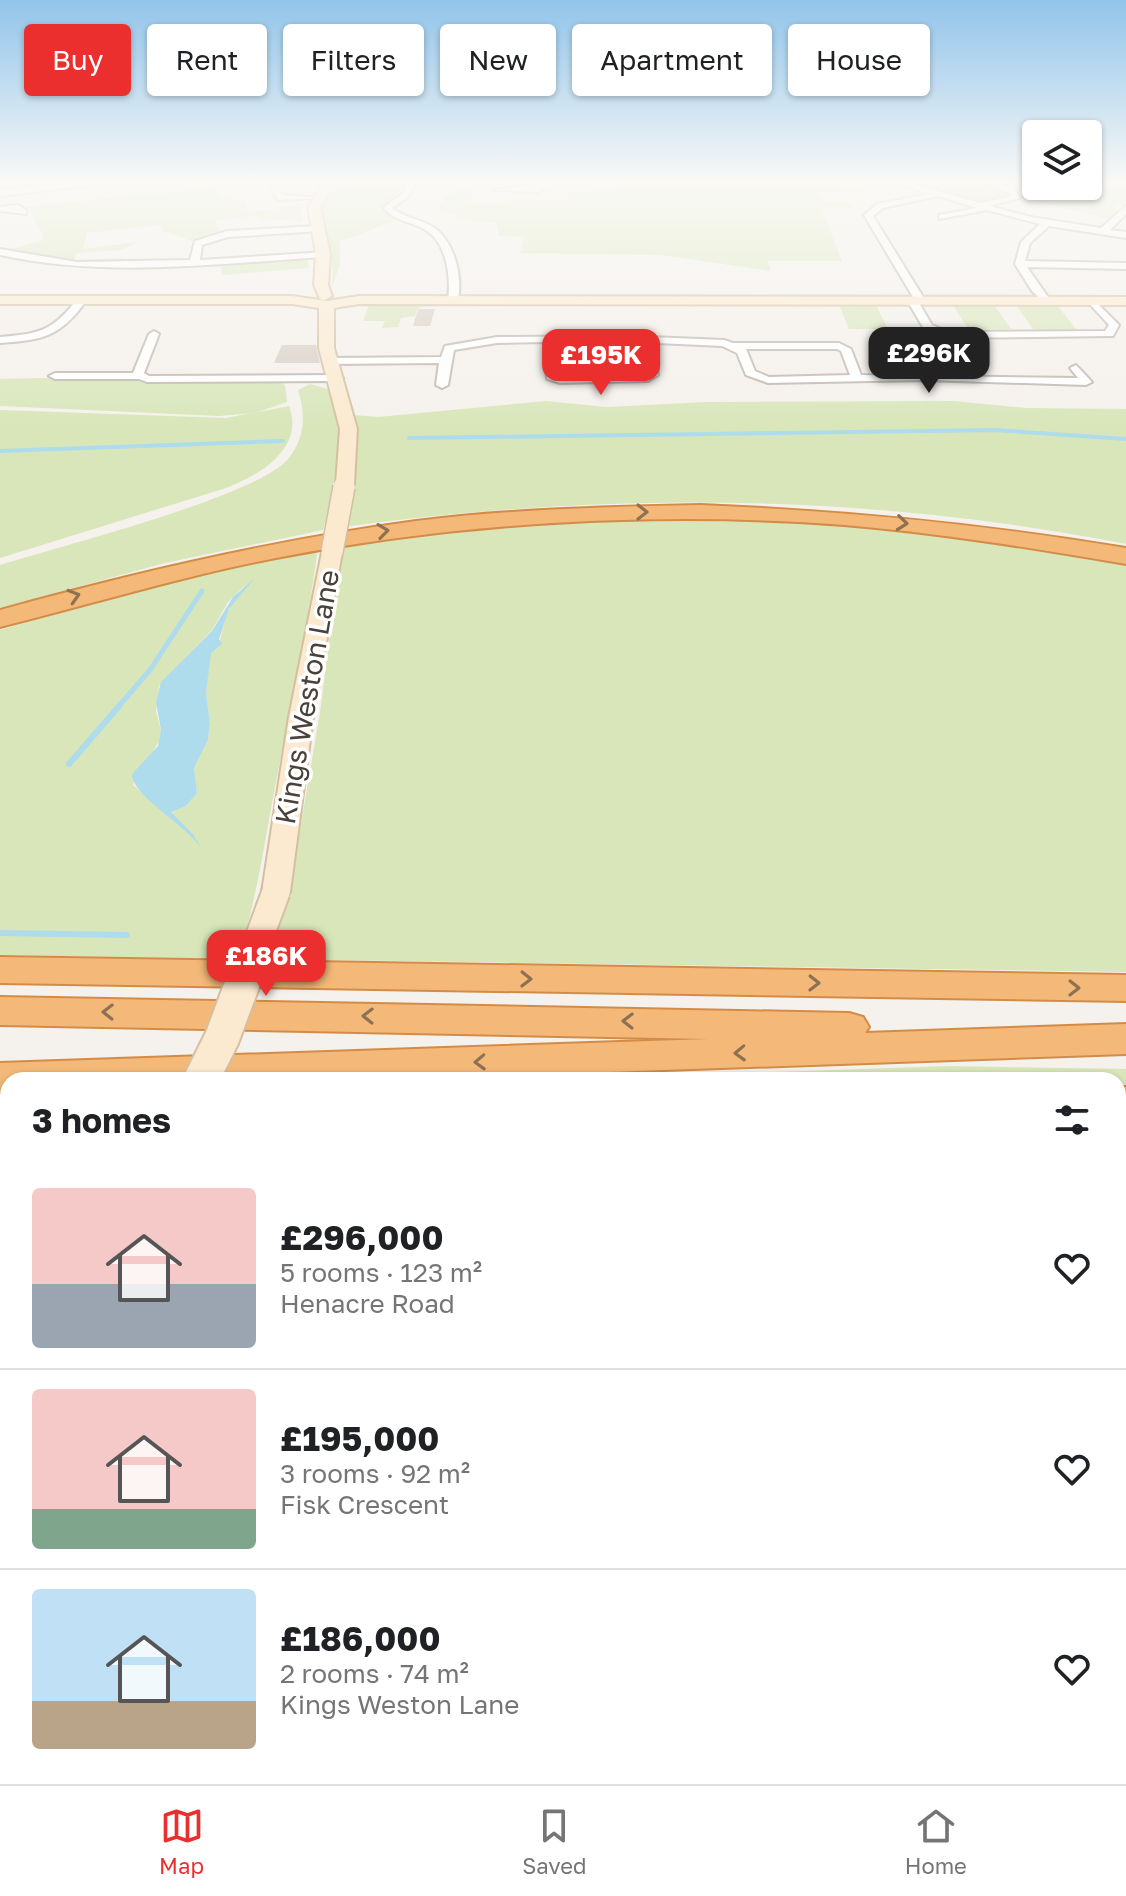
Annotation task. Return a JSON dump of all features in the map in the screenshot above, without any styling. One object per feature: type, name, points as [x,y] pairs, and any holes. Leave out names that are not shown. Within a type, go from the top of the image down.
[{"type":"highway","points":[[0,619],[99,589],[311,541],[427,525],[578,513],[743,512],[856,518],[973,530],[1126,556]]},
{"type":"highway","points":[[0,970],[1126,988]]},
{"type":"highway","points":[[0,1011],[690,1022],[1126,1038]]},
{"type":"highway","points":[[169,1072],[1126,1038]]},
{"type":"street","name":"Kings Weston Lane","points":[[205,1072],[222,1038],[276,892],[301,717],[345,484],[348,424],[324,317],[322,265]]},
{"type":"street","points":[[452,265],[453,301]]},
{"type":"street","points":[[896,265],[928,327],[947,335],[1110,334],[1114,325],[1092,301]]},
{"type":"street","points":[[1021,265],[1045,300]]},
{"type":"street","points":[[1086,265],[1126,266]]},
{"type":"street","points":[[0,300],[1126,301]]},
{"type":"street","points":[[0,340],[54,332],[81,301]]},
{"type":"street","points":[[140,376],[143,353],[154,334]]},
{"type":"street","points":[[549,340],[551,377],[560,380],[648,378],[652,375],[651,341]]},
{"type":"street","points":[[442,385],[449,348],[463,342],[549,340],[839,346],[846,349],[856,377]]},
{"type":"street","points":[[735,346],[742,351],[750,373],[768,380],[856,377],[1086,382],[1076,368]]},
{"type":"street","points":[[55,376],[140,376],[155,380],[445,360]]},
{"type":"green space","points":[[221,265],[308,265],[309,268],[222,275]]},
{"type":"green space","points":[[332,265],[340,265],[332,287]]},
{"type":"green space","points":[[731,265],[769,265],[771,271]]},
{"type":"green space","points":[[369,305],[425,306],[418,308],[415,316],[401,318],[398,327],[382,328],[385,321],[363,321]]},
{"type":"green space","points":[[839,305],[876,305],[888,329],[849,329]]},
{"type":"green space","points":[[953,305],[994,305],[1011,329],[968,329]]},
{"type":"green space","points":[[1016,305],[1057,305],[1077,330],[1033,329]]},
{"type":"green space","points":[[0,379],[278,382],[285,385],[287,402],[255,413],[219,416],[0,406]]},
{"type":"green space","points":[[310,384],[331,390],[338,425],[335,478],[323,530],[165,563],[0,608],[0,565],[153,520],[238,489],[269,474],[288,459],[298,443],[303,418],[298,390]]},
{"type":"green space","points":[[546,401],[606,407],[706,402],[953,401],[1026,408],[1126,409],[1126,544],[1029,527],[932,515],[736,503],[540,507],[344,527],[353,481],[354,415],[378,417]]},
{"type":"green space","points":[[289,406],[291,435],[285,447],[252,476],[226,488],[0,558],[0,410],[226,418]]},
{"type":"green space","points":[[674,517],[889,527],[1126,564],[1126,972],[269,959],[292,876],[320,713],[341,543],[502,523]]},
{"type":"green space","points":[[318,548],[261,863],[238,959],[0,955],[0,630],[145,585]],"holes":[[[245,585],[227,613],[218,648],[210,653],[206,693],[210,723],[208,740],[194,768],[197,793],[186,806],[171,812],[194,837],[133,785],[159,741],[161,730],[156,711],[159,686],[212,630],[228,602]]]},
{"type":"green space","points":[[947,1066],[1126,1069],[1126,1072],[774,1072]]},
{"type":"water","points":[[254,579],[229,609],[219,639],[222,644],[211,653],[206,693],[210,723],[208,740],[194,768],[197,793],[186,806],[171,812],[193,834],[201,848],[150,801],[134,783],[132,774],[158,746],[161,730],[156,702],[161,682],[212,631],[233,597]]},
{"type":"building","points":[[418,309],[435,309],[430,326],[413,326]]},
{"type":"building","points":[[282,345],[316,345],[320,363],[274,363]]},
{"type":"waterway","points":[[409,438],[995,430],[1126,439]]},
{"type":"waterway","points":[[0,451],[283,441]]},
{"type":"waterway","points":[[118,707],[150,670],[202,591]]},
{"type":"waterway","points":[[69,764],[120,705]]},
{"type":"waterway","points":[[0,933],[127,935]]}]
